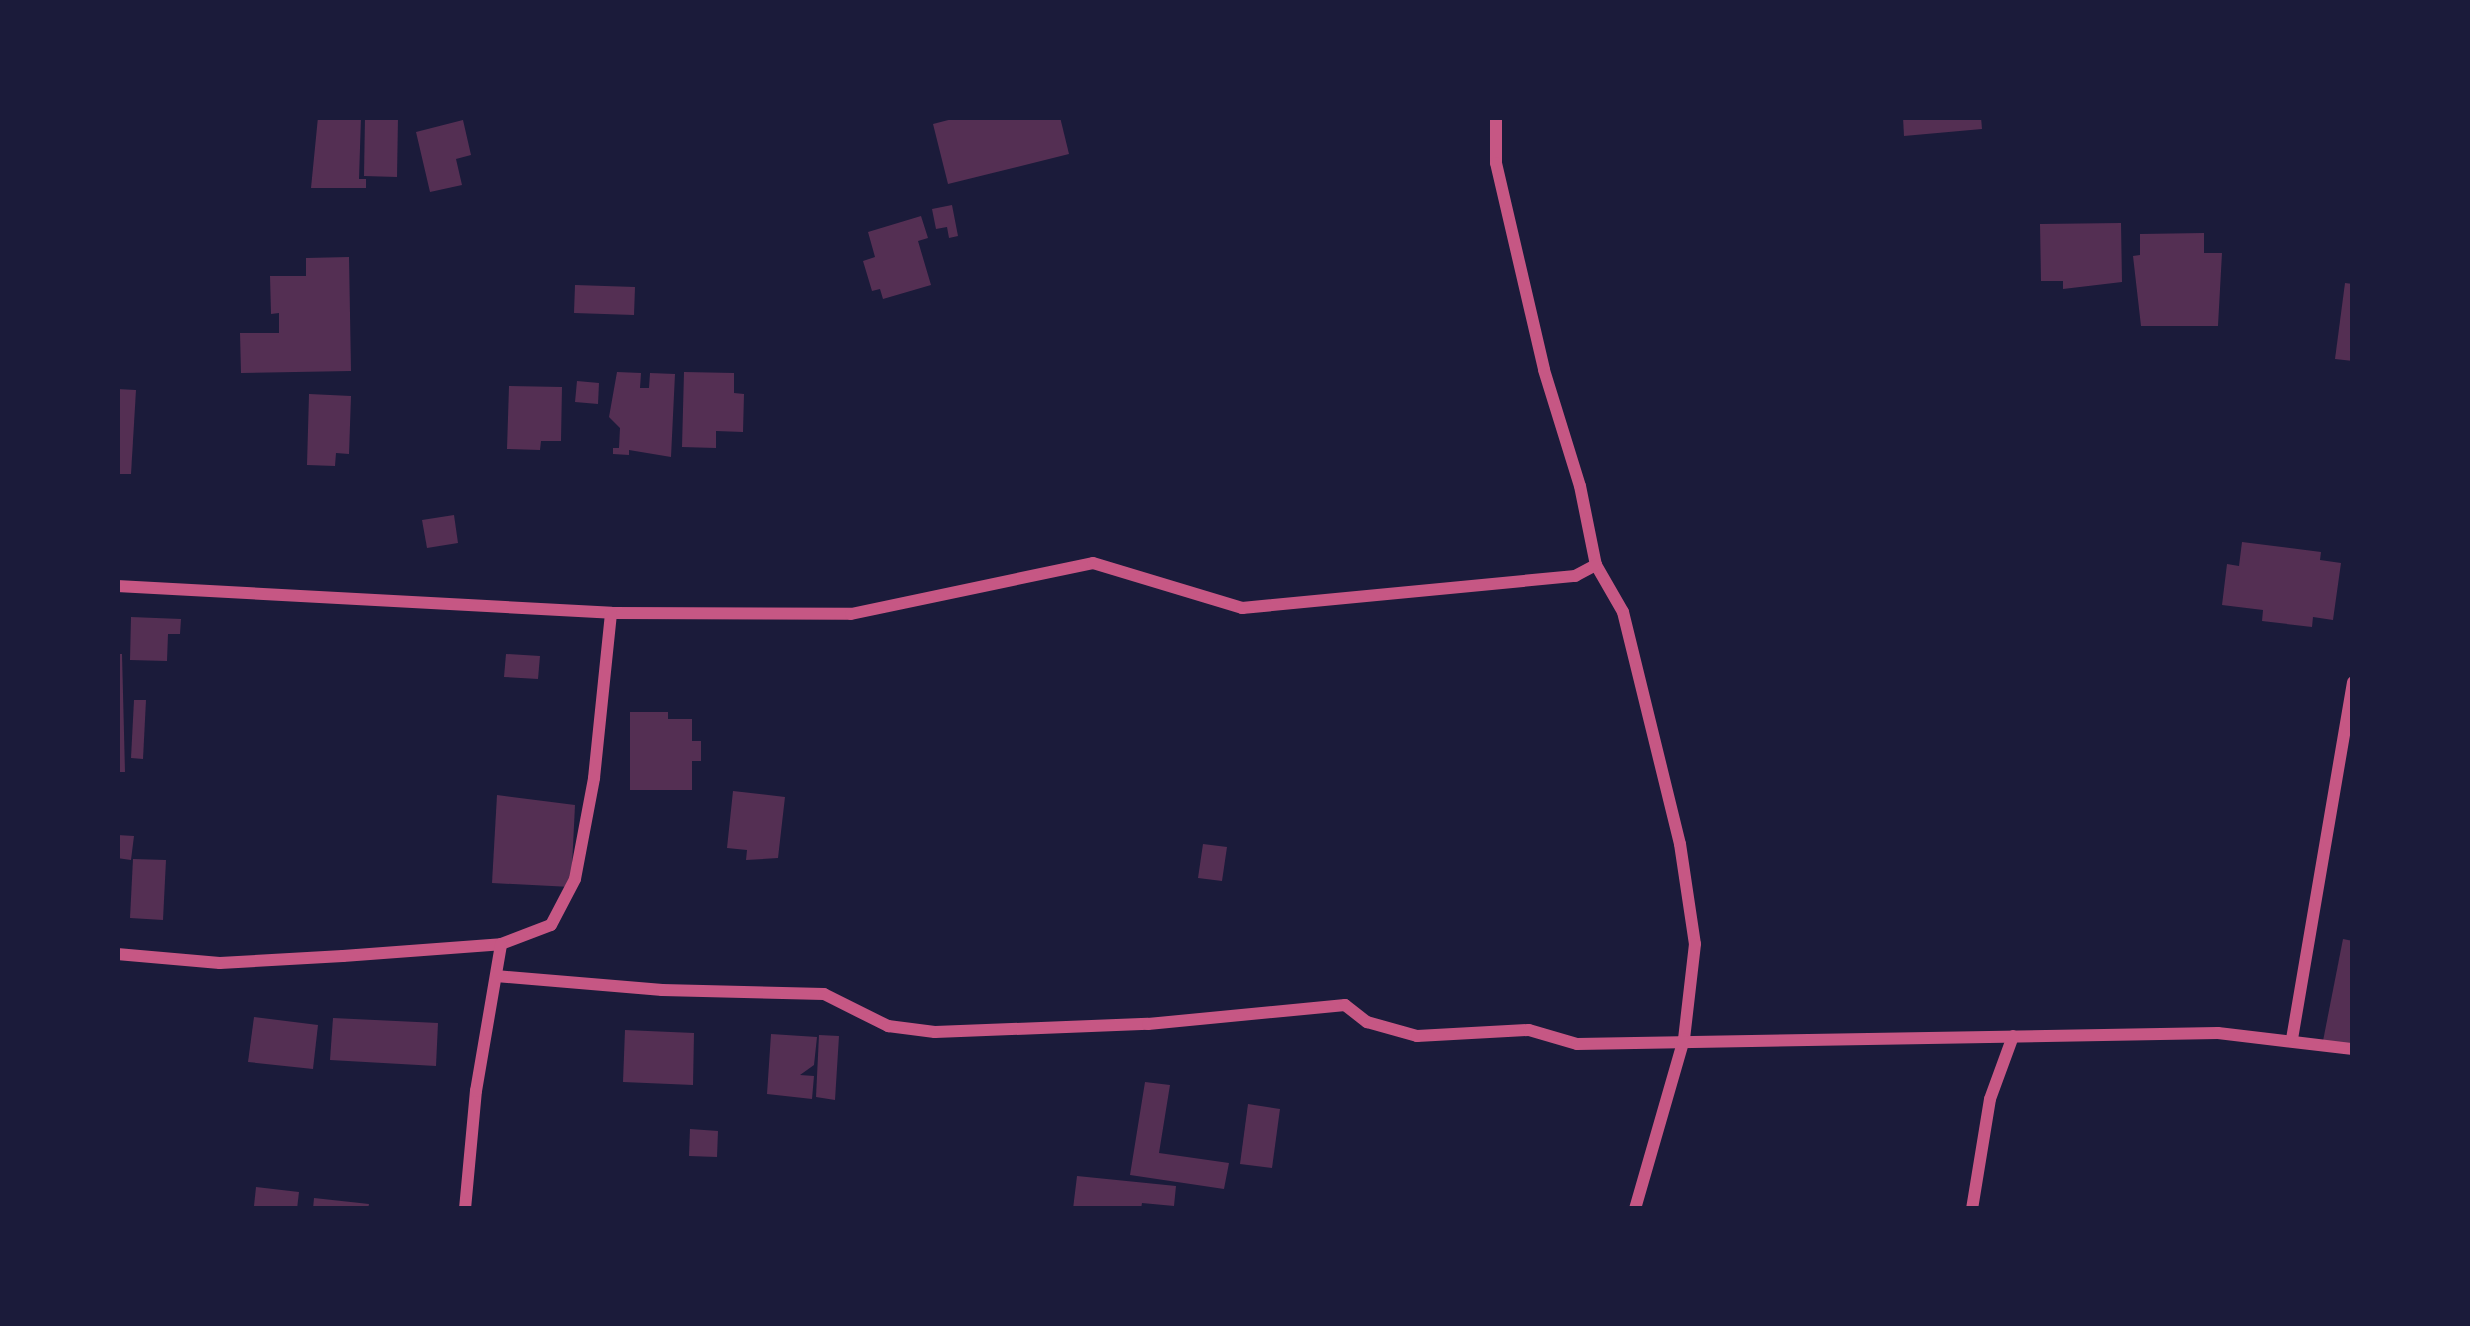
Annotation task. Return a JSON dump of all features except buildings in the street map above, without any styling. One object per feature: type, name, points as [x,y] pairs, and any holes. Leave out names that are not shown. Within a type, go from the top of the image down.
[{"type":"street","points":[[1496,117],[1496,163],[1596,565],[1623,612],[1680,844],[1695,944],[1684,1039],[1635,1209]]},
{"type":"street","points":[[117,586],[611,613],[851,614],[1093,563],[1242,608],[1575,576],[1596,565]]},
{"type":"street","points":[[117,953],[220,963],[501,944],[551,925],[575,879],[594,778],[611,613]]},
{"type":"street","points":[[2291,1039],[2353,682]]},
{"type":"street","points":[[465,1209],[476,1091],[501,944]]},
{"type":"street","points":[[496,976],[662,990],[824,994],[888,1026],[935,1032],[1148,1024],[1345,1005],[1367,1022],[1417,1036],[1529,1030],[1577,1043],[2218,1033],[2353,1049]]},
{"type":"street","points":[[1972,1209],[1990,1100],[2013,1036]]}]
